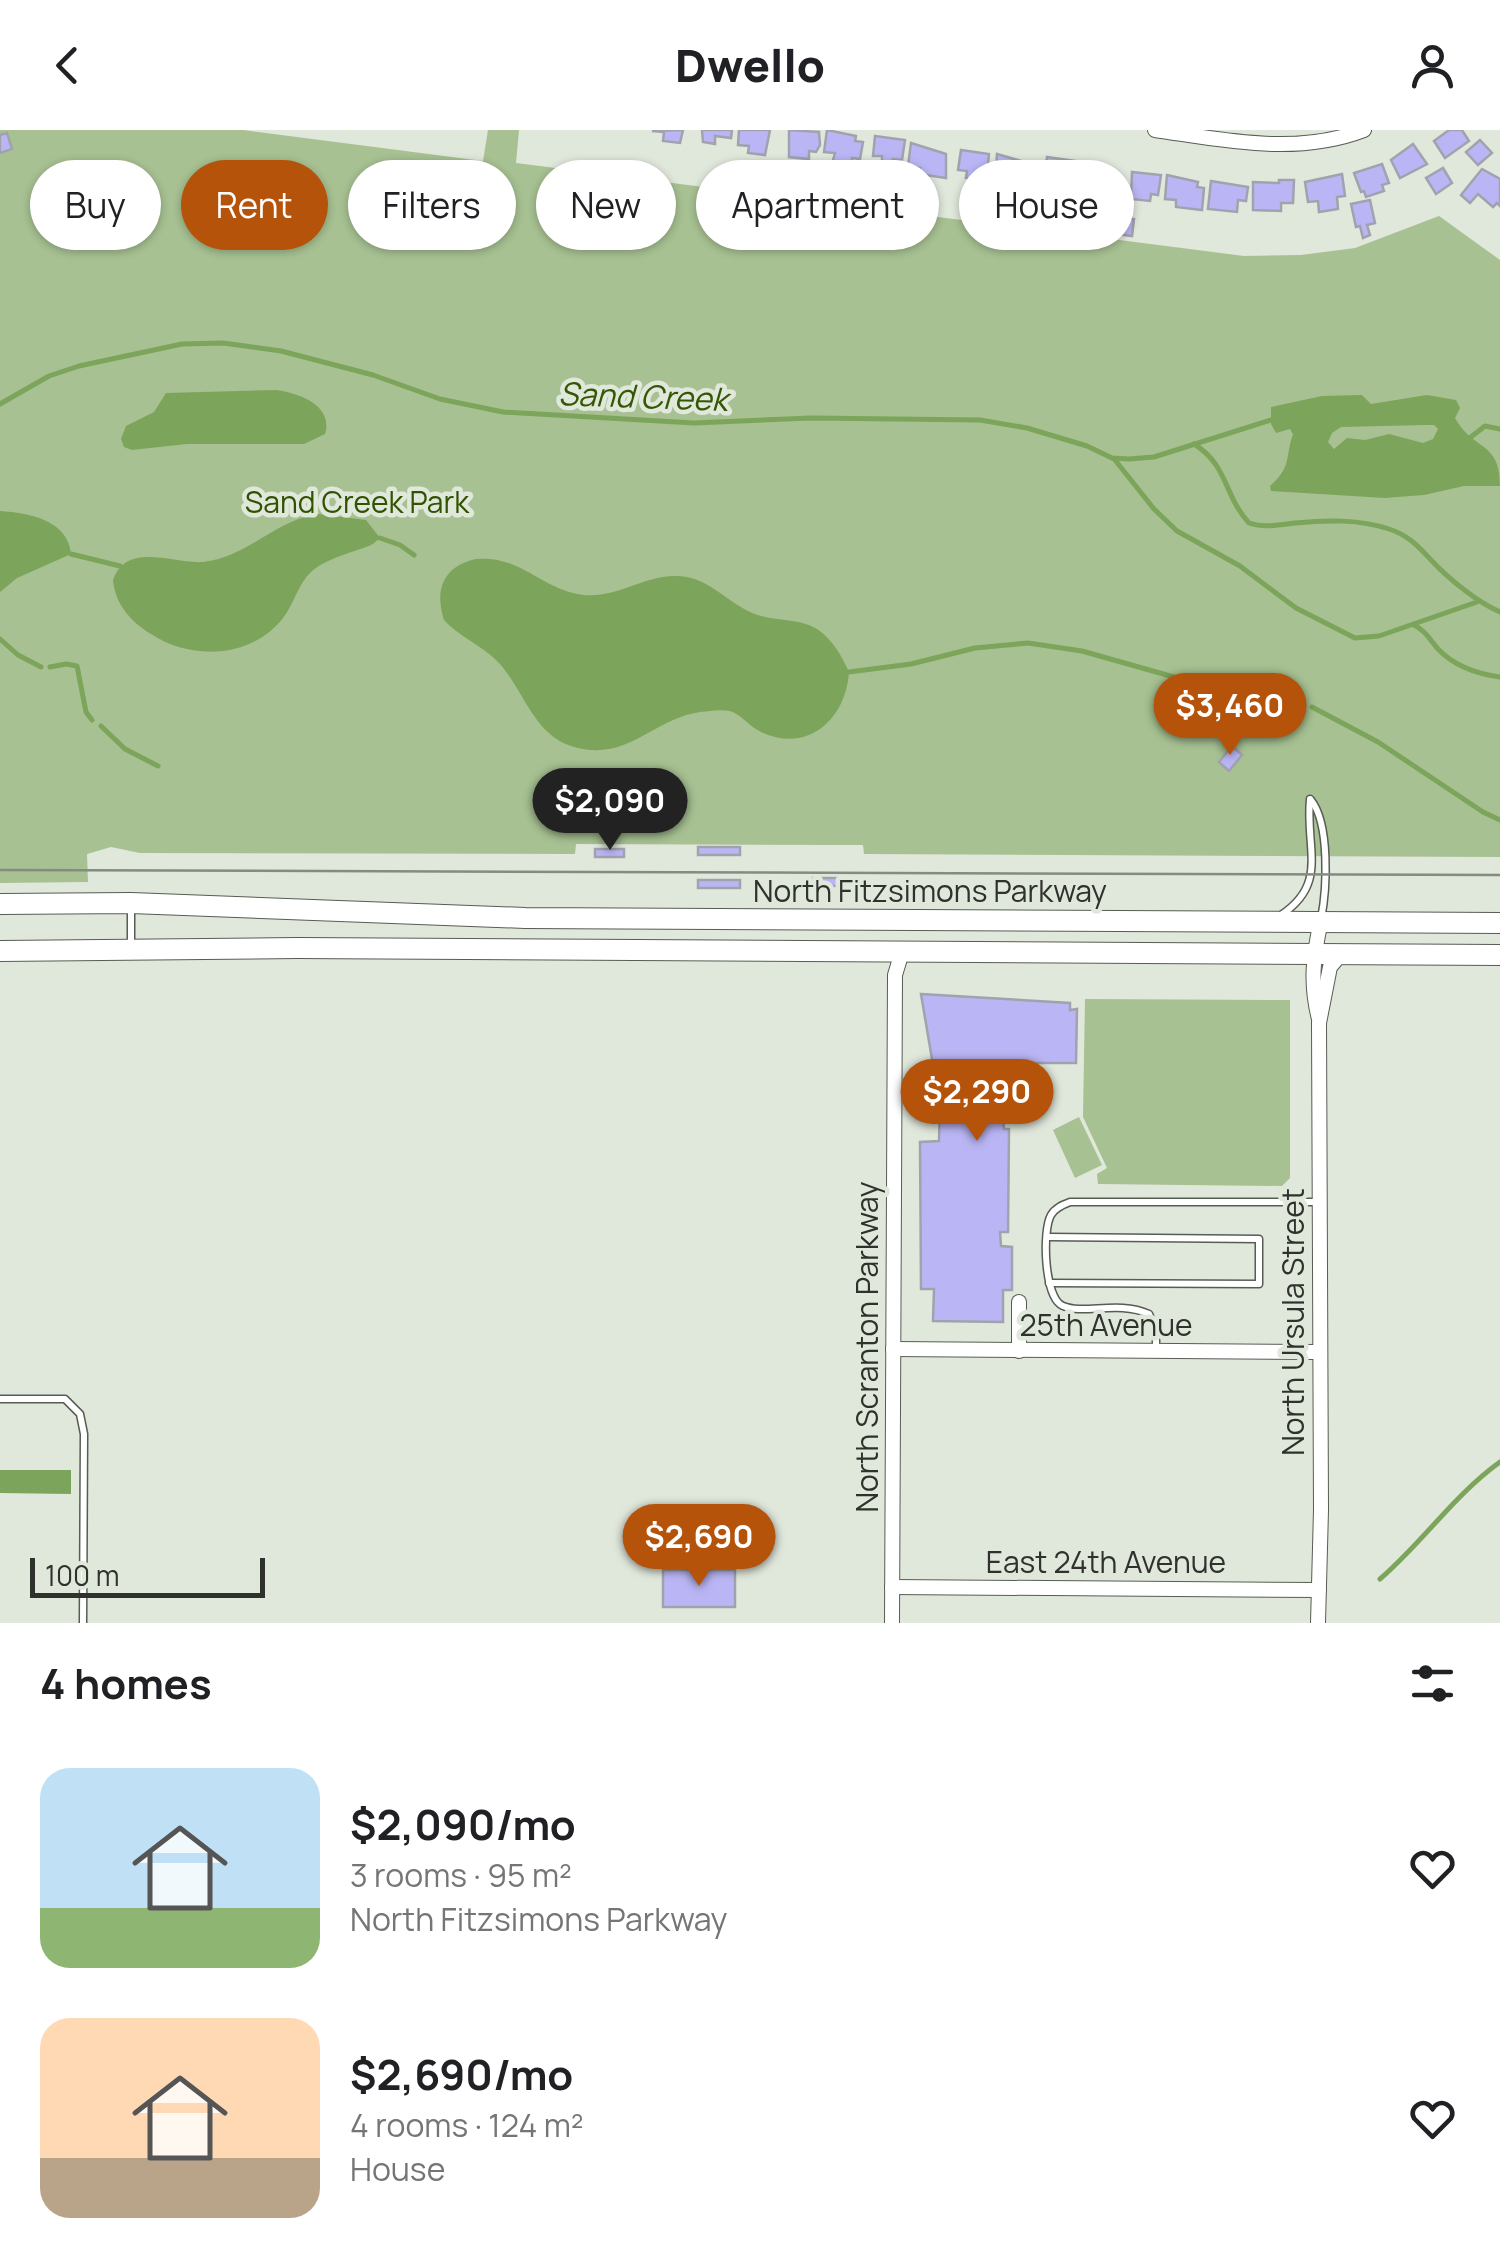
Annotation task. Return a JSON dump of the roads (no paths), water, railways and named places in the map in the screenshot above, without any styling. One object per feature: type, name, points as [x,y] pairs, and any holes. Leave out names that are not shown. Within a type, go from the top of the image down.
[{"type":"main road","name":"North Fitzsimons Parkway","points":[[0,904],[131,903],[525,918],[1500,922]]},
{"type":"main road","name":"North Fitzsimons Parkway","points":[[0,952],[1500,955]]},
{"type":"street","points":[[1155,130],[1287,145],[1327,141],[1364,130]]},
{"type":"street","name":"North Ursula Street","points":[[1320,921],[1311,990],[1320,1020]]},
{"type":"street","name":"North Scranton Parkway","points":[[892,1623],[895,975],[902,952]]},
{"type":"street","name":"North Ursula Street","points":[[1318,1623],[1320,1020],[1330,966],[1340,954]]},
{"type":"street","points":[[1019,1302],[1019,1351]]},
{"type":"street","name":"25th Avenue","points":[[893,1349],[1318,1352]]},
{"type":"street","name":"East 24th Avenue","points":[[892,1587],[1319,1590]]},
{"type":"lane","points":[[1273,921],[1294,907],[1308,889],[1310,799],[1322,828],[1325,900],[1320,921]]},
{"type":"lane","points":[[130,950],[131,903]]},
{"type":"lane","points":[[1156,1351],[1156,1330],[1149,1314],[1132,1306],[1065,1308],[1056,1301],[1049,1283],[1048,1236],[1049,1218],[1058,1207],[1070,1202],[1318,1202]]},
{"type":"lane","points":[[1048,1236],[1259,1239],[1259,1284],[1049,1283]]},
{"type":"lane","points":[[0,1399],[65,1398],[80,1414],[84,1434],[83,1623]]},
{"type":"waterway","name":"Sand Creek","points":[[0,404],[49,376],[79,366],[182,344],[223,343],[281,351],[373,375],[440,399],[503,412],[694,423],[811,418],[980,420],[1027,428],[1112,458],[1154,457],[1274,419]]},
{"type":"waterway","name":"Sand Creek","points":[[1467,440],[1485,426],[1500,429]]},
{"type":"waterway","points":[[1194,444],[1220,471],[1249,523],[1272,526],[1342,521],[1389,529],[1402,534],[1455,582],[1500,612]]},
{"type":"waterway","points":[[1115,460],[1177,531],[1240,566],[1296,608],[1355,638],[1379,636],[1477,602]]},
{"type":"waterway","points":[[380,538],[414,555]]},
{"type":"waterway","points":[[71,554],[120,566]]},
{"type":"waterway","points":[[1414,625],[1459,665],[1500,677]]},
{"type":"waterway","points":[[0,639],[18,655],[41,667]]},
{"type":"waterway","points":[[849,672],[911,664],[975,648],[1028,643],[1082,651],[1188,681],[1278,697]]},
{"type":"waterway","points":[[50,667],[77,666],[86,712],[92,720]]},
{"type":"waterway","points":[[1312,707],[1378,742],[1500,820]]},
{"type":"waterway","points":[[101,726],[125,749],[158,766]]},
{"type":"waterway","points":[[1380,1579],[1468,1489],[1500,1462]]},
{"type":"tram line","points":[[0,870],[1500,875]]},
{"type":"park label","name":"Sand Creek Park","points":[[357,501]]}]
